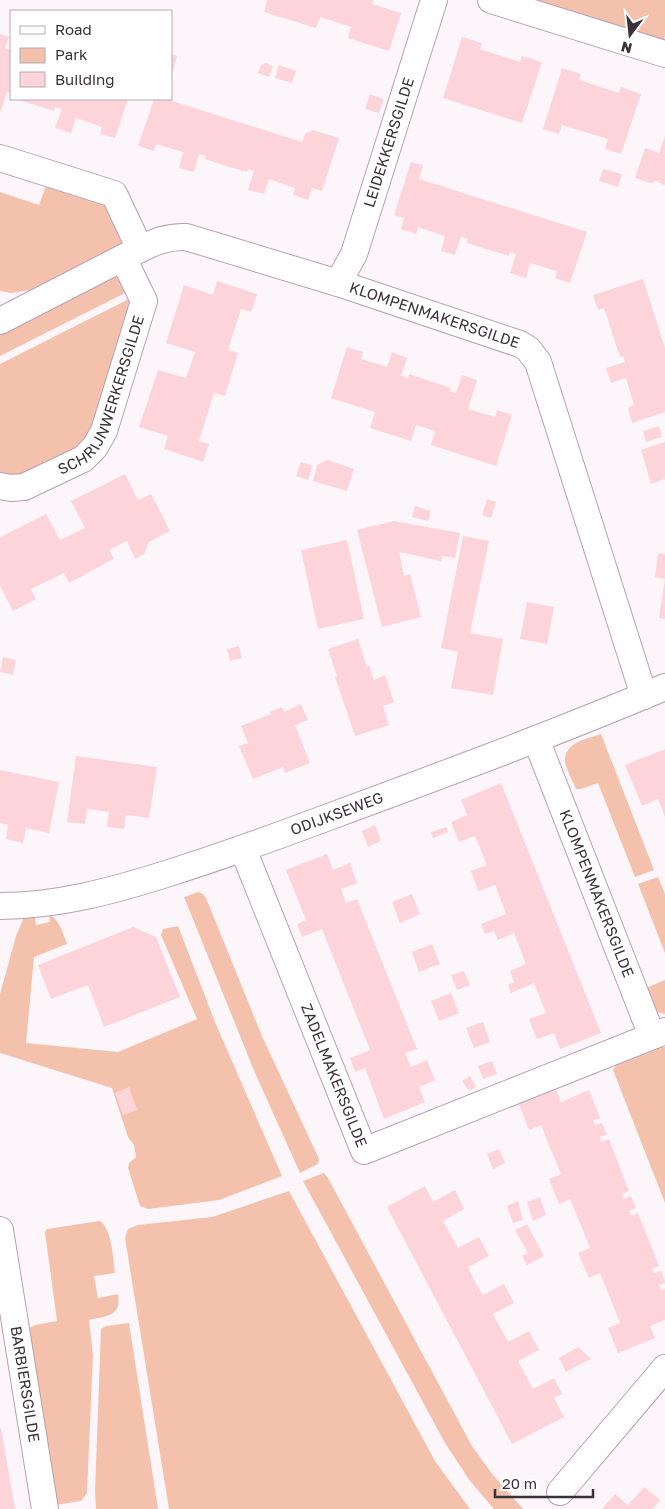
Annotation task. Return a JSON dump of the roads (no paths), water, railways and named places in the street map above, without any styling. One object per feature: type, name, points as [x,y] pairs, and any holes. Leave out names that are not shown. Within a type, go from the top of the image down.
[{"type":"street","name":"LEIDEKKERSGILDE","points":[[338,282],[354,254],[434,0]]},
{"type":"street","points":[[492,0],[665,54]]},
{"type":"street","name":"SCHRIJNWERKERSGILDE","points":[[0,158],[114,194],[144,301],[104,431],[96,447],[83,459],[24,487],[11,488],[0,486]]},
{"type":"street","name":"KLOMPENMAKERSGILDE","points":[[0,321],[131,254],[170,237],[186,237],[338,282],[511,340],[528,349],[538,362],[654,691]]},
{"type":"street","name":"ODIJKSEWEG","points":[[0,906],[37,904],[106,892],[198,865],[536,740],[654,691]]},
{"type":"street","name":"KLOMPENMAKERSGILDE","points":[[536,740],[659,1033]]},
{"type":"street","name":"ZADELMAKERSGILDE","points":[[243,849],[364,1152],[659,1033]]},
{"type":"street","name":"BARBIERSGILDE","points":[[0,1230],[45,1509]]},
{"type":"street","points":[[560,1492],[665,1368]]}]
